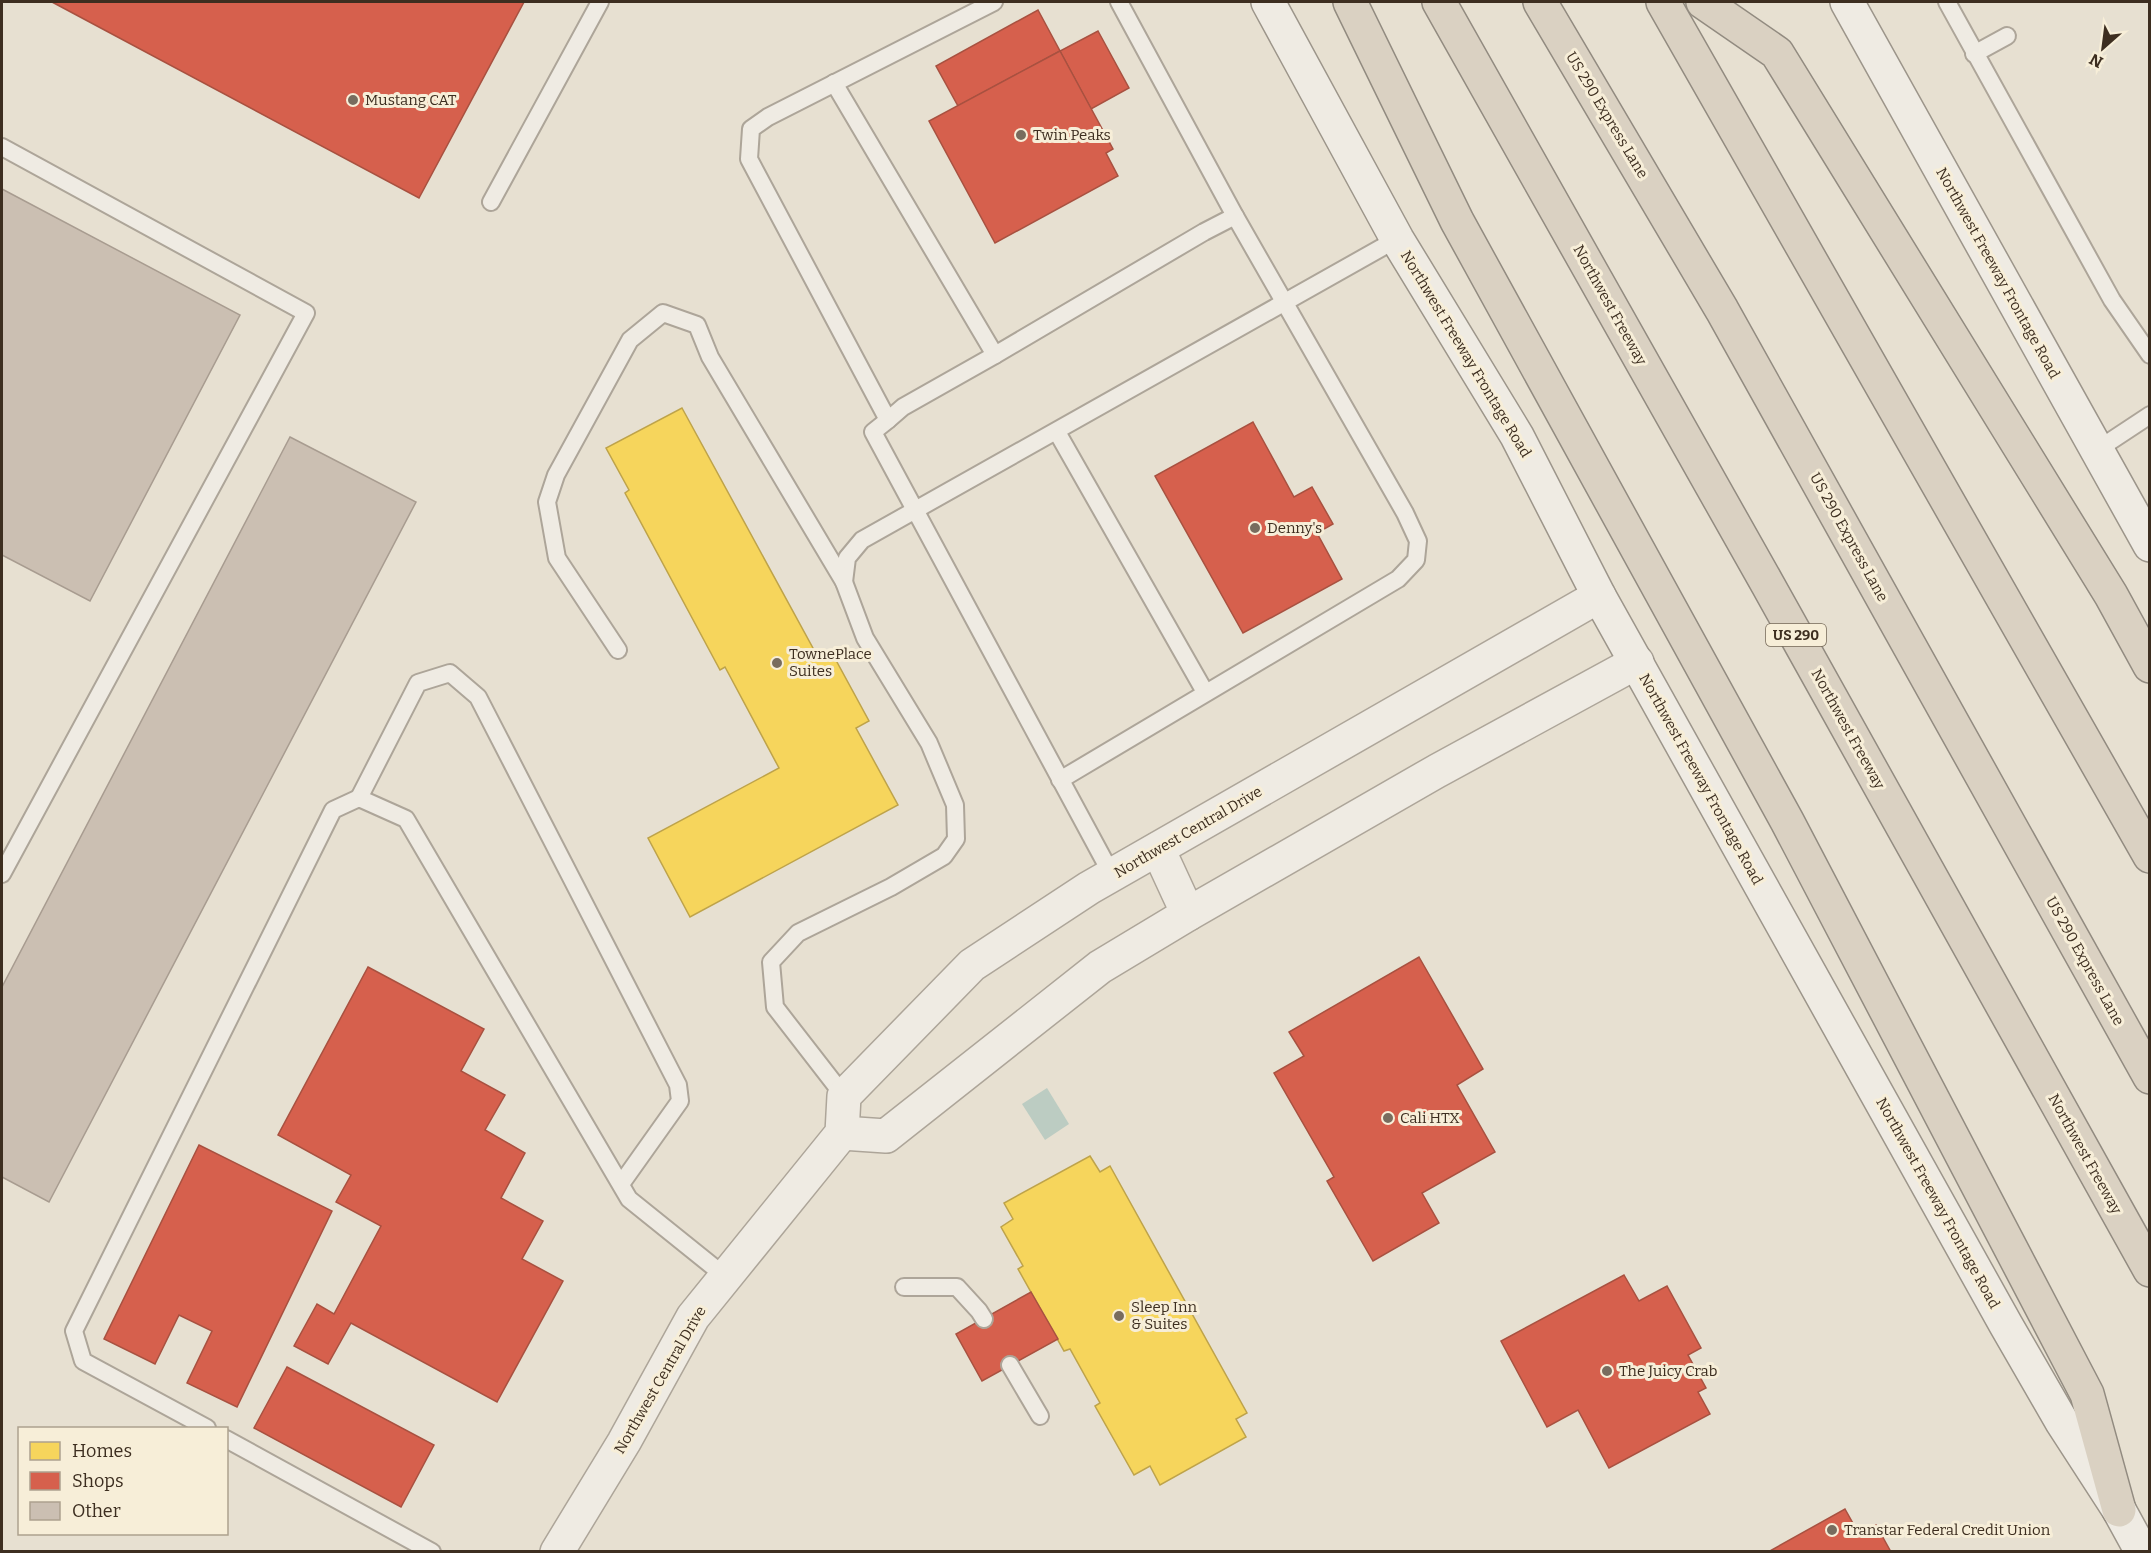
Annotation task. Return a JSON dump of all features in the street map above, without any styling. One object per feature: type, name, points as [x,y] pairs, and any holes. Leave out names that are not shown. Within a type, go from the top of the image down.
[{"type":"highway","points":[[1350,2],[1457,221],[1787,821],[2087,1394],[2119,1510]]},
{"type":"highway","name":"Northwest Freeway","points":[[1439,2],[2150,1270]]},
{"type":"highway","name":"US 290 Express Lane","points":[[1540,2],[1722,310],[2150,1077]]},
{"type":"highway","points":[[1663,2],[2150,856]]},
{"type":"highway","points":[[1703,2],[1777,53],[2111,595],[2150,666]]},
{"type":"street","name":"Northwest Freeway Frontage Road","points":[[1268,2],[1397,239],[1517,436],[1599,596],[1756,881],[2006,1325],[2062,1422],[2119,1510],[2142,1551]]},
{"type":"street","name":"Northwest Freeway Frontage Road","points":[[1846,2],[2150,545]]},
{"type":"street","name":"Northwest Central Drive","points":[[844,1096],[972,965],[1089,888],[1599,596]]},
{"type":"street","points":[[844,1096],[842,1133],[886,1136],[1100,968],[1437,771],[1636,662]]},
{"type":"street","points":[[1158,849],[1188,915]]},
{"type":"street","name":"Northwest Central Drive","points":[[557,1551],[624,1442],[693,1317],[842,1133]]},
{"type":"lane","points":[[491,202],[600,2]]},
{"type":"lane","points":[[888,420],[749,159],[751,129],[768,117],[993,2]]},
{"type":"lane","points":[[1060,780],[1398,579],[1416,560],[1418,541],[1405,513],[1235,216],[1119,2]]},
{"type":"lane","points":[[1947,2],[2112,300],[2150,355]]},
{"type":"lane","points":[[1974,54],[2007,36]]},
{"type":"lane","points":[[834,83],[995,355]]},
{"type":"lane","points":[[2,147],[306,313],[2,874]]},
{"type":"lane","points":[[1112,875],[873,432],[903,407],[1235,216]]},
{"type":"lane","points":[[844,582],[847,558],[862,540],[1397,239]]},
{"type":"lane","points":[[618,650],[557,558],[547,502],[556,475],[630,340],[663,313],[697,326],[710,357],[844,582],[866,638],[929,743],[955,805],[956,839],[944,856],[891,887],[798,933],[771,962],[775,1006],[844,1096]]},
{"type":"lane","points":[[2097,450],[2150,415]]},
{"type":"lane","points":[[1057,432],[1205,693]]},
{"type":"lane","points":[[205,1427],[83,1361],[74,1331],[333,810],[359,798],[418,682],[450,673],[478,697],[678,1085],[680,1101],[621,1184]]},
{"type":"lane","points":[[359,798],[406,819],[629,1199],[726,1277]]},
{"type":"lane","points":[[904,1287],[957,1287],[980,1311],[984,1319]]},
{"type":"lane","points":[[1010,1365],[1040,1416]]},
{"type":"lane","points":[[228,1440],[432,1551]]},
{"type":"shaded area","points":[[1047,1088],[1069,1124],[1045,1140],[1022,1104]]},
{"type":"building: Homes","name":"TownePlace Suites","points":[[682,408],[819,659],[832,653],[869,721],[856,728],[898,805],[690,917],[648,838],[779,768],[725,667],[720,670],[625,493],[629,490],[606,448]]},
{"type":"building: Homes","name":"Sleep Inn & Suites","points":[[1090,1156],[1100,1172],[1110,1166],[1247,1413],[1236,1419],[1246,1437],[1160,1485],[1150,1466],[1134,1475],[1095,1406],[1100,1403],[1070,1349],[1064,1351],[1018,1269],[1023,1266],[1001,1227],[1013,1219],[1004,1203]]},
{"type":"building: Shops","name":"Mustang CAT","points":[[52,2],[524,2],[419,198]]},
{"type":"building: Shops","points":[[1038,10],[1060,51],[958,106],[936,66]]},
{"type":"building: Shops","points":[[1098,31],[1129,88],[1091,109],[1060,51]]},
{"type":"building: Shops","name":"Twin Peaks","points":[[1060,51],[1113,149],[1106,153],[1118,176],[995,243],[929,121]]},
{"type":"building: Shops","name":"Denny's","points":[[1253,422],[1294,497],[1312,487],[1333,524],[1317,533],[1342,579],[1243,633],[1155,476]]},
{"type":"building: Shops","name":"Cali HTX","points":[[1419,957],[1483,1069],[1457,1085],[1495,1152],[1422,1193],[1439,1223],[1373,1261],[1327,1181],[1334,1177],[1274,1073],[1304,1056],[1289,1032]]},
{"type":"building: Shops","points":[[368,967],[484,1029],[461,1071],[505,1095],[485,1130],[525,1153],[501,1198],[543,1221],[522,1259],[563,1281],[497,1402],[351,1323],[328,1364],[294,1346],[317,1304],[334,1314],[381,1226],[336,1202],[351,1175],[278,1135]]},
{"type":"building: Shops","points":[[199,1145],[332,1211],[237,1407],[187,1383],[212,1331],[179,1315],[155,1364],[104,1339]]},
{"type":"building: Shops","name":"The Juicy Crab","points":[[1624,1275],[1639,1301],[1667,1286],[1701,1348],[1688,1355],[1706,1388],[1698,1392],[1710,1414],[1609,1468],[1578,1410],[1547,1427],[1501,1341]]},
{"type":"building: Shops","points":[[1031,1292],[1058,1339],[982,1381],[956,1334]]},
{"type":"building: Shops","points":[[287,1367],[434,1445],[401,1507],[254,1428]]},
{"type":"building: Shops","name":"Transtar Federal Credit Union","points":[[1845,1509],[1859,1534],[1876,1525],[1891,1552],[1768,1552]]},
{"type":"building: Other","points":[[2,189],[240,315],[90,601],[2,555]]},
{"type":"building: Other","points":[[290,437],[416,502],[49,1202],[2,1177],[2,987]]},
{"type":"place","name":"Mustang CAT","points":[[353,100]]},
{"type":"place","name":"Twin Peaks","points":[[1021,135]]},
{"type":"place","name":"Denny's","points":[[1255,528]]},
{"type":"place","name":"TownePlace Suites","points":[[777,663]]},
{"type":"place","name":"Cali HTX","points":[[1388,1118]]},
{"type":"place","name":"Sleep Inn & Suites","points":[[1119,1316]]},
{"type":"place","name":"The Juicy Crab","points":[[1607,1371]]},
{"type":"place","name":"Transtar Federal Credit Union","points":[[1832,1530]]}]
